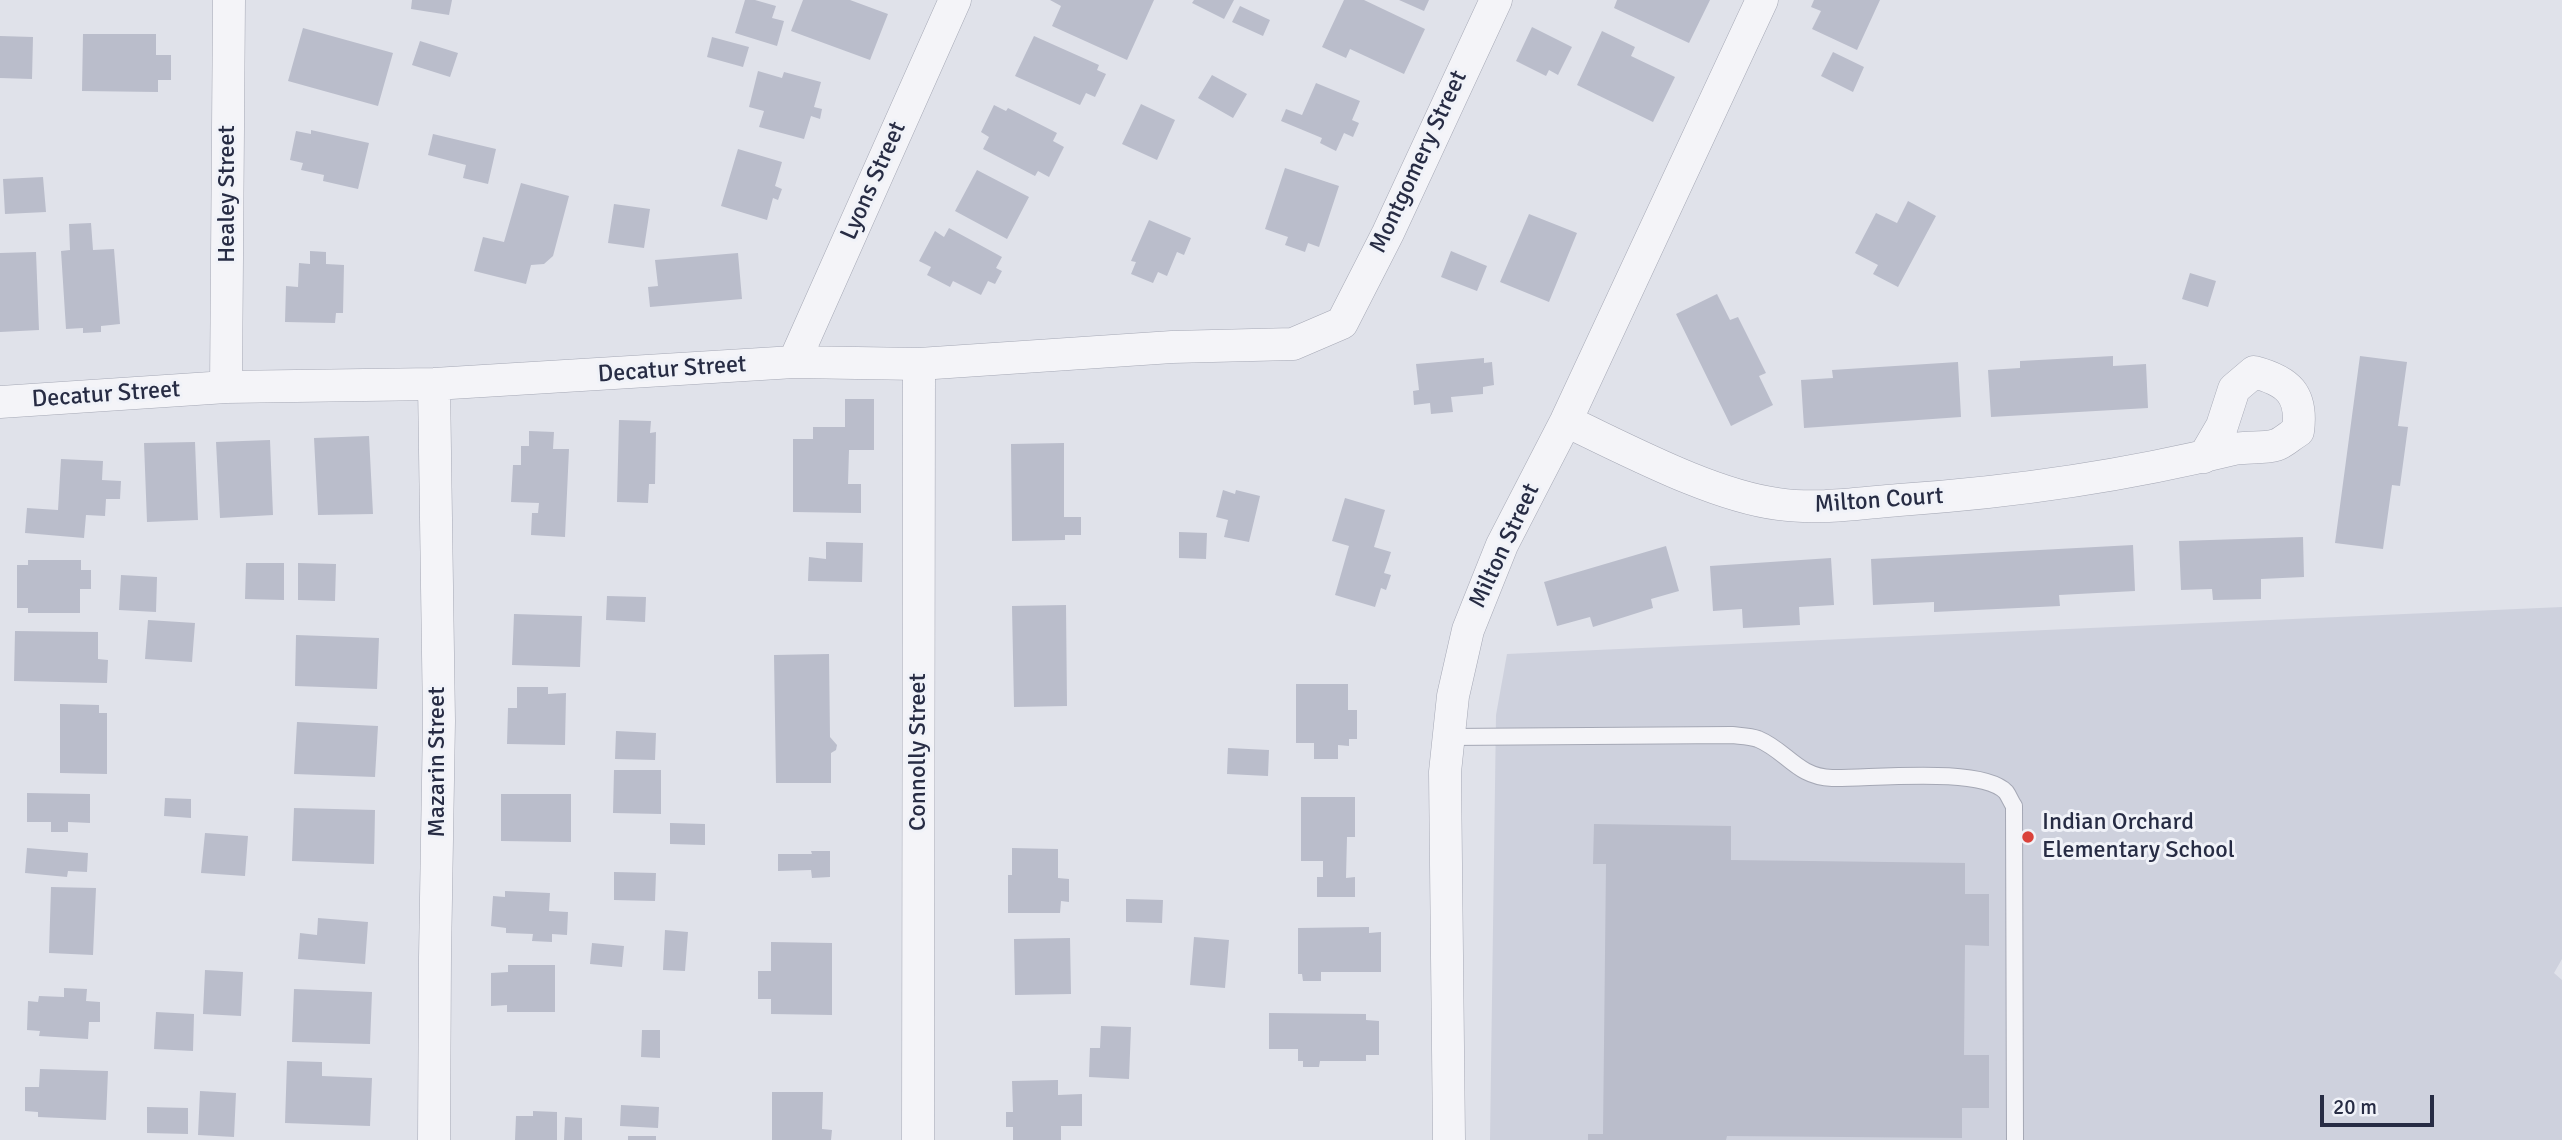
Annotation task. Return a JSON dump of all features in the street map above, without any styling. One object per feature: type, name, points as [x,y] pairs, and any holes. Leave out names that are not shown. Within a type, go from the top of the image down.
[{"type":"street","name":"Healey Street","points":[[226,387],[229,0]]},
{"type":"street","name":"Lyons Street","points":[[794,362],[955,0]]},
{"type":"street","name":"Montgomery Street","points":[[1340,323],[1388,233],[1496,0]]},
{"type":"street","name":"Milton Street","points":[[1449,1140],[1445,772],[1460,663],[1478,601],[1502,545],[1566,421],[1762,0]]},
{"type":"street","name":"Decatur Street","points":[[0,402],[226,387],[434,384],[794,362],[919,364],[1172,347],[1293,344],[1340,323]]},
{"type":"street","name":"Connolly Street","points":[[918,1140],[919,364]]},
{"type":"street","name":"Mazarin Street","points":[[434,384],[439,722],[434,1140]]},
{"type":"street","name":"Milton Court","points":[[1566,421],[1699,481],[1751,498],[1790,505],[1814,506],[2027,489],[2096,479],[2204,457]]},
{"type":"lane","points":[[1448,737],[1731,735],[1756,738],[1776,749],[1802,771],[1829,778],[1968,777],[1990,783],[2005,792],[2014,806],[2015,1140]]},
{"type":"shaded area","name":"Indian Orchard Elementary School","points":[[2562,607],[2562,959],[2554,973],[2562,980],[2562,1140],[1490,1140],[1496,715],[1507,654]]},
{"type":"building","points":[[412,0],[452,0],[449,15],[411,9]]},
{"type":"building","points":[[745,0],[776,6],[772,18],[784,21],[777,46],[735,33]]},
{"type":"building","points":[[803,0],[850,0],[888,14],[870,60],[791,31]]},
{"type":"building","points":[[1050,0],[1154,0],[1127,60],[1052,26],[1061,6]]},
{"type":"building","points":[[1194,0],[1234,0],[1224,19],[1192,3]]},
{"type":"building","points":[[1344,0],[1364,0],[1425,29],[1404,74],[1350,49],[1346,58],[1322,47]]},
{"type":"building","points":[[1399,0],[1429,0],[1424,11]]},
{"type":"building","points":[[1617,0],[1710,0],[1689,43],[1614,8]]},
{"type":"building","points":[[1814,0],[1880,0],[1857,50],[1812,29],[1821,11],[1811,7]]},
{"type":"building","points":[[1240,6],[1270,20],[1263,36],[1232,22]]},
{"type":"building","points":[[1532,27],[1572,47],[1558,75],[1549,70],[1546,76],[1516,61]]},
{"type":"building","points":[[303,28],[393,53],[378,106],[288,81]]},
{"type":"building","points":[[1602,31],[1635,47],[1631,56],[1675,77],[1653,122],[1577,85]]},
{"type":"building","points":[[83,34],[156,34],[156,55],[171,55],[171,80],[158,80],[158,92],[82,91]]},
{"type":"building","points":[[0,36],[33,37],[32,79],[0,78]]},
{"type":"building","points":[[1034,36],[1099,65],[1097,70],[1106,74],[1095,97],[1086,93],[1080,105],[1015,76]]},
{"type":"building","points":[[712,37],[749,47],[743,67],[707,57]]},
{"type":"building","points":[[420,41],[458,53],[450,77],[412,65]]},
{"type":"building","points":[[1833,52],[1864,67],[1853,92],[1821,76]]},
{"type":"building","points":[[758,71],[782,78],[784,72],[821,82],[814,107],[822,109],[820,119],[811,116],[804,139],[759,127],[764,111],[749,107]]},
{"type":"building","points":[[1212,75],[1247,94],[1233,118],[1198,98]]},
{"type":"building","points":[[1316,83],[1360,101],[1352,120],[1359,123],[1353,137],[1344,133],[1336,151],[1320,143],[1322,138],[1281,121],[1286,109],[1302,115]]},
{"type":"building","points":[[1141,104],[1175,120],[1157,160],[1122,144]]},
{"type":"building","points":[[994,105],[1006,111],[1008,108],[1057,133],[1053,141],[1064,147],[1049,177],[1038,171],[1035,176],[983,149],[989,137],[981,132]]},
{"type":"building","points":[[311,130],[369,143],[358,189],[323,181],[324,175],[301,170],[303,163],[290,160],[296,131],[311,134]]},
{"type":"building","points":[[433,134],[496,149],[488,184],[463,178],[466,165],[428,155]]},
{"type":"building","points":[[738,149],[782,162],[775,186],[782,189],[778,200],[773,198],[767,220],[721,206]]},
{"type":"building","points":[[1285,168],[1339,186],[1319,247],[1308,243],[1305,252],[1285,245],[1288,237],[1265,229]]},
{"type":"building","points":[[977,170],[1029,197],[1007,239],[955,211]]},
{"type":"building","points":[[43,177],[46,212],[5,214],[3,179]]},
{"type":"building","points":[[521,183],[569,196],[553,256],[544,264],[531,265],[526,284],[474,271],[483,237],[504,242]]},
{"type":"building","points":[[1908,201],[1936,216],[1898,287],[1873,274],[1878,265],[1855,253],[1876,213],[1897,223]]},
{"type":"building","points":[[614,204],[650,209],[644,248],[608,243]]},
{"type":"building","points":[[1529,214],[1577,233],[1549,302],[1500,282]]},
{"type":"building","points":[[1149,220],[1191,238],[1184,255],[1177,252],[1167,276],[1158,272],[1153,283],[1131,274],[1136,262],[1131,261]]},
{"type":"building","points":[[91,223],[93,250],[114,249],[120,324],[101,326],[101,332],[83,333],[83,328],[66,329],[61,251],[70,250],[69,224]]},
{"type":"building","points":[[949,228],[1002,257],[996,268],[1002,271],[995,284],[988,281],[981,295],[953,281],[950,287],[927,275],[931,267],[919,261],[935,231],[944,237]]},
{"type":"building","points":[[310,251],[326,252],[326,264],[344,265],[343,313],[336,313],[335,323],[285,322],[286,286],[298,287],[299,263],[310,264]]},
{"type":"building","points":[[1451,251],[1487,266],[1477,291],[1441,277]]},
{"type":"building","points":[[36,252],[39,330],[0,332],[0,253]]},
{"type":"building","points":[[738,253],[742,299],[650,307],[648,287],[658,286],[655,260]]},
{"type":"building","points":[[2190,273],[2216,281],[2208,307],[2182,299]]},
{"type":"building","points":[[1717,294],[1730,320],[1738,317],[1766,373],[1759,376],[1773,405],[1731,426],[1676,314]]},
{"type":"building","points":[[2113,356],[2113,366],[2146,364],[2148,408],[1991,417],[1988,370],[2020,368],[2020,361]]},
{"type":"building","points":[[2360,356],[2407,362],[2398,426],[2408,427],[2400,486],[2392,485],[2383,549],[2335,543]]},
{"type":"building","points":[[1484,358],[1484,363],[1492,362],[1494,385],[1483,387],[1483,394],[1451,397],[1453,412],[1431,414],[1430,403],[1414,405],[1413,391],[1419,390],[1416,364]]},
{"type":"building","points":[[1958,362],[1961,417],[1804,428],[1801,380],[1833,378],[1832,370]]},
{"type":"building","points":[[845,399],[874,399],[874,450],[849,450],[848,484],[861,484],[861,513],[793,512],[793,439],[813,439],[813,427],[845,427]]},
{"type":"building","points":[[619,420],[651,421],[650,433],[656,432],[655,484],[649,484],[648,503],[617,502]]},
{"type":"building","points":[[529,431],[554,432],[553,449],[569,449],[565,537],[531,535],[532,513],[538,513],[539,503],[511,502],[513,465],[521,465],[521,446],[529,446]]},
{"type":"building","points":[[369,436],[373,514],[318,515],[314,438]]},
{"type":"building","points":[[270,440],[273,515],[220,518],[216,442]]},
{"type":"building","points":[[195,442],[198,520],[147,522],[144,443]]},
{"type":"building","points":[[1064,443],[1064,517],[1081,517],[1081,535],[1065,535],[1065,540],[1012,541],[1011,444]]},
{"type":"building","points":[[61,459],[103,461],[102,480],[121,481],[120,499],[106,499],[105,516],[86,515],[84,538],[25,533],[27,508],[58,510]]},
{"type":"building","points":[[1223,490],[1260,496],[1249,542],[1224,537],[1228,520],[1216,517]]},
{"type":"building","points":[[1345,498],[1385,510],[1374,547],[1391,552],[1384,573],[1391,575],[1386,590],[1381,588],[1375,607],[1335,595],[1349,546],[1332,541]]},
{"type":"building","points":[[1179,532],[1207,533],[1206,559],[1179,558]]},
{"type":"building","points":[[2303,537],[2304,577],[2261,579],[2261,599],[2213,600],[2212,589],[2181,590],[2179,541]]},
{"type":"building","points":[[826,542],[863,543],[862,582],[808,581],[809,557],[826,559]]},
{"type":"building","points":[[2133,545],[2135,591],[2059,595],[2060,606],[1934,612],[1934,602],[1873,605],[1871,559]]},
{"type":"building","points":[[1666,546],[1679,591],[1651,599],[1653,608],[1593,627],[1590,617],[1557,626],[1544,582]]},
{"type":"building","points":[[1831,558],[1834,605],[1799,607],[1800,625],[1743,628],[1742,609],[1713,611],[1710,566]]},
{"type":"building","points":[[28,560],[81,560],[81,570],[91,570],[91,589],[80,589],[80,613],[28,613],[28,608],[17,608],[17,565],[28,565]]},
{"type":"building","points":[[246,563],[284,563],[284,600],[245,599]]},
{"type":"building","points":[[298,563],[336,564],[335,601],[298,600]]},
{"type":"building","points":[[121,575],[157,577],[156,612],[119,610]]},
{"type":"building","points":[[607,596],[646,597],[645,622],[606,620]]},
{"type":"building","points":[[1066,605],[1067,706],[1014,707],[1012,606]]},
{"type":"building","points":[[514,614],[582,616],[580,667],[512,665]]},
{"type":"building","points":[[148,620],[195,623],[192,662],[145,659]]},
{"type":"building","points":[[15,631],[98,632],[98,659],[108,660],[107,683],[14,681]]},
{"type":"building","points":[[296,635],[379,638],[377,689],[295,686]]},
{"type":"building","points":[[829,654],[830,737],[837,745],[836,750],[831,753],[831,783],[776,783],[774,655]]},
{"type":"building","points":[[1296,684],[1348,684],[1348,710],[1357,710],[1357,739],[1349,739],[1349,746],[1338,745],[1338,759],[1314,759],[1314,743],[1296,743]]},
{"type":"building","points":[[517,687],[548,687],[548,694],[566,693],[565,745],[507,744],[508,708],[517,708]]},
{"type":"building","points":[[60,704],[99,705],[99,713],[107,713],[107,774],[60,773]]},
{"type":"building","points":[[297,722],[378,726],[375,777],[294,774]]},
{"type":"building","points":[[616,731],[656,733],[655,760],[615,759]]},
{"type":"building","points":[[1228,748],[1269,750],[1268,776],[1227,774]]},
{"type":"building","points":[[614,770],[661,770],[661,814],[613,813]]},
{"type":"building","points":[[27,793],[90,794],[90,823],[68,822],[68,832],[51,832],[51,822],[27,822]]},
{"type":"building","points":[[501,794],[571,794],[571,842],[501,841]]},
{"type":"building","points":[[1301,797],[1355,797],[1355,837],[1347,837],[1346,878],[1355,877],[1355,897],[1317,897],[1317,877],[1323,877],[1323,861],[1301,861]]},
{"type":"building","points":[[165,798],[191,799],[191,818],[164,816]]},
{"type":"building","points":[[294,808],[375,810],[374,864],[292,861]]},
{"type":"building","points":[[670,823],[705,824],[705,845],[670,844]]},
{"type":"building","points":[[1594,824],[1731,826],[1731,860],[1965,863],[1965,894],[1989,894],[1989,946],[1965,945],[1964,1055],[1989,1055],[1989,1108],[1962,1108],[1962,1138],[1727,1136],[1726,1140],[1588,1140],[1588,1134],[1603,1134],[1606,864],[1593,864]]},
{"type":"building","points":[[205,833],[248,836],[245,876],[201,873]]},
{"type":"building","points":[[27,848],[88,853],[87,872],[68,871],[67,877],[25,873]]},
{"type":"building","points":[[1012,848],[1058,849],[1058,878],[1069,879],[1069,902],[1061,901],[1060,913],[1008,913],[1008,875],[1012,875]]},
{"type":"building","points":[[811,851],[830,851],[830,877],[812,878],[811,870],[778,871],[778,854],[812,854]]},
{"type":"building","points":[[614,872],[656,873],[655,901],[614,900]]},
{"type":"building","points":[[51,887],[96,888],[93,955],[49,953]]},
{"type":"building","points":[[505,891],[550,893],[549,911],[568,912],[567,935],[552,934],[552,942],[532,941],[533,934],[506,933],[506,928],[491,926],[493,896],[505,897]]},
{"type":"building","points":[[1126,899],[1163,900],[1162,923],[1126,922]]},
{"type":"building","points":[[318,918],[368,922],[365,964],[298,959],[300,933],[317,935]]},
{"type":"building","points":[[1369,927],[1369,933],[1381,932],[1381,972],[1321,972],[1321,981],[1303,981],[1302,974],[1298,974],[1298,928]]},
{"type":"building","points":[[665,930],[688,932],[685,971],[663,970]]},
{"type":"building","points":[[1194,937],[1229,940],[1225,988],[1190,985]]},
{"type":"building","points":[[1070,938],[1071,994],[1015,995],[1014,939]]},
{"type":"building","points":[[771,942],[832,943],[832,1015],[771,1014],[771,999],[758,999],[758,971],[771,971]]},
{"type":"building","points":[[592,943],[624,946],[622,967],[590,964]]},
{"type":"building","points":[[508,965],[555,965],[555,1012],[507,1012],[507,1005],[491,1006],[491,973],[508,972]]},
{"type":"building","points":[[205,970],[243,972],[241,1016],[203,1014]]},
{"type":"building","points":[[64,988],[87,989],[86,1001],[100,1002],[100,1022],[89,1022],[88,1039],[39,1036],[40,1031],[27,1030],[28,1001],[38,1002],[39,996],[64,997]]},
{"type":"building","points":[[294,989],[372,992],[370,1044],[292,1042]]},
{"type":"building","points":[[156,1012],[194,1014],[193,1051],[154,1049]]},
{"type":"building","points":[[1269,1013],[1366,1014],[1366,1020],[1379,1021],[1379,1055],[1366,1055],[1366,1061],[1320,1061],[1319,1067],[1303,1067],[1303,1061],[1298,1061],[1298,1049],[1269,1049]]},
{"type":"building","points":[[1101,1026],[1131,1027],[1129,1079],[1089,1077],[1090,1048],[1100,1048]]},
{"type":"building","points":[[642,1030],[660,1030],[660,1058],[641,1057]]},
{"type":"building","points":[[287,1061],[322,1062],[322,1076],[372,1078],[370,1126],[285,1123]]},
{"type":"building","points":[[40,1069],[108,1071],[106,1120],[38,1117],[38,1112],[25,1111],[25,1087],[39,1087]]},
{"type":"building","points":[[1058,1080],[1058,1095],[1082,1094],[1082,1126],[1061,1126],[1061,1140],[1013,1140],[1013,1127],[1006,1127],[1006,1112],[1013,1112],[1012,1081]]},
{"type":"building","points":[[200,1091],[236,1093],[234,1137],[198,1135]]},
{"type":"building","points":[[772,1092],[823,1092],[822,1129],[832,1130],[831,1140],[772,1140]]},
{"type":"building","points":[[621,1105],[659,1107],[658,1128],[620,1126]]},
{"type":"building","points":[[147,1107],[188,1108],[188,1134],[147,1133]]},
{"type":"building","points":[[533,1111],[557,1112],[557,1140],[515,1140],[516,1116],[533,1116]]},
{"type":"building","points":[[565,1117],[582,1118],[582,1140],[564,1140]]},
{"type":"building","points":[[628,1136],[656,1136],[656,1140],[628,1140]]},
{"type":"place","name":"Indian Orchard Elementary School","points":[[2028,837]]}]
